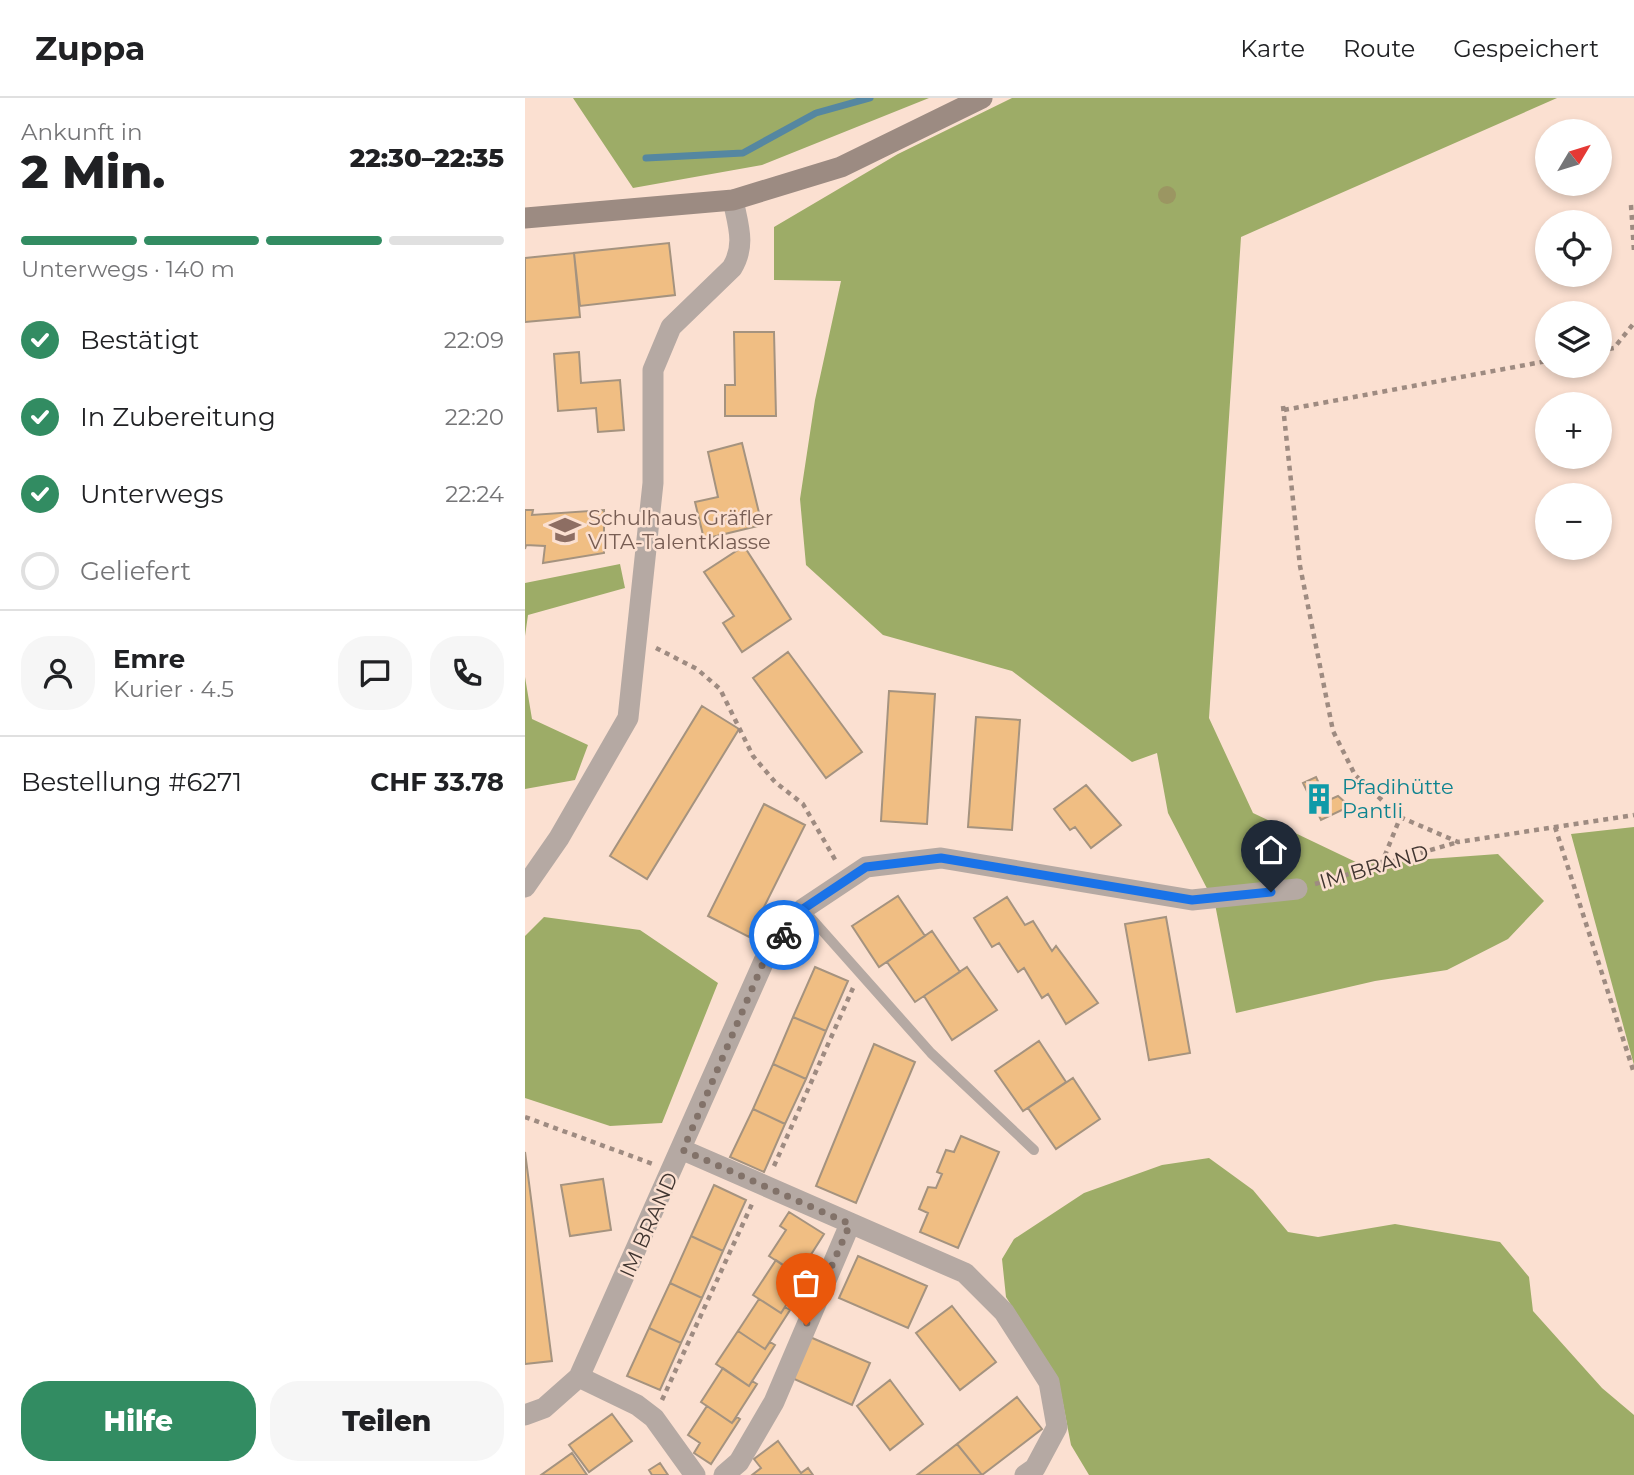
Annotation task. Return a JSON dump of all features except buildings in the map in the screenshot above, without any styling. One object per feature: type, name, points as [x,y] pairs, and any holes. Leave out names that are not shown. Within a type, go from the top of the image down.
[{"type":"street","points":[[525,218],[733,200],[841,166],[982,98]]},
{"type":"street","points":[[525,887],[559,838],[628,718],[653,483],[653,370],[671,327],[732,268],[738,257],[742,242],[733,200]]},
{"type":"street","name":"IM BRAND","points":[[525,1415],[544,1408],[579,1377],[683,1150],[764,961],[803,909],[866,867],[941,858],[1192,900],[1297,889]]},
{"type":"street","points":[[683,1150],[965,1273],[1004,1312],[1049,1382],[1057,1427],[1035,1468],[1025,1475]]},
{"type":"street","points":[[724,1475],[739,1462],[773,1402],[850,1224]]},
{"type":"street","points":[[579,1377],[637,1405],[654,1418],[695,1475]]},
{"type":"lane","points":[[803,909],[931,1053],[1034,1150]]},
{"type":"path","points":[[1630,205],[1634,251]]},
{"type":"path","points":[[1612,348],[1634,323]]},
{"type":"path","points":[[1458,842],[1401,817],[1355,775],[1333,731],[1300,566],[1284,408],[1535,363]]},
{"type":"path","points":[[637,638],[697,669],[720,689],[753,756],[775,782],[803,804],[846,880]]},
{"type":"path","name":"IM BRAND","points":[[1297,889],[1458,842],[1634,815]]},
{"type":"path","points":[[1380,865],[1401,817]]},
{"type":"path","points":[[1555,827],[1634,1073]]},
{"type":"path","points":[[654,1418],[860,971]]},
{"type":"path","points":[[525,1116],[673,1171]]},
{"type":"green space","points":[[573,98],[929,98],[762,165],[633,188]]},
{"type":"green space","points":[[1012,98],[1557,98],[1241,237],[1209,718],[1253,813],[1360,864],[1498,854],[1544,901],[1508,939],[1447,970],[1375,981],[1236,1013],[1215,904],[1168,813],[1157,753],[1132,762],[1012,671],[883,635],[806,565],[800,499],[815,400],[841,281],[774,280],[774,227],[898,154]]},
{"type":"green space","points":[[620,564],[625,588],[528,615],[525,636],[525,583]]},
{"type":"green space","points":[[525,677],[532,719],[588,745],[575,780],[525,789]]},
{"type":"green space","points":[[1634,827],[1634,1065],[1571,834]]},
{"type":"green space","points":[[544,917],[640,930],[718,983],[662,1123],[610,1126],[525,1098],[525,936]]},
{"type":"green space","points":[[1209,1158],[1253,1190],[1288,1232],[1318,1237],[1395,1224],[1500,1242],[1529,1277],[1533,1311],[1602,1388],[1634,1415],[1634,1475],[1089,1475],[1071,1445],[1058,1378],[1006,1297],[1002,1259],[1014,1239],[1084,1193],[1162,1165]]},
{"type":"waterway","points":[[646,158],[743,153],[816,113],[870,98]]},
{"type":"way so far","points":[[784,935],[764,961],[683,1150],[850,1224],[806,1325]]},
{"type":"place","name":"Schulhaus Gräfler VITA-Talentklasse","points":[[565,530]]},
{"type":"place","name":"Pfadihütte Pantli","points":[[1319,799]]},
{"type":"route","points":[[784,935],[803,909],[866,867],[941,858],[1192,900],[1271,892]]}]
